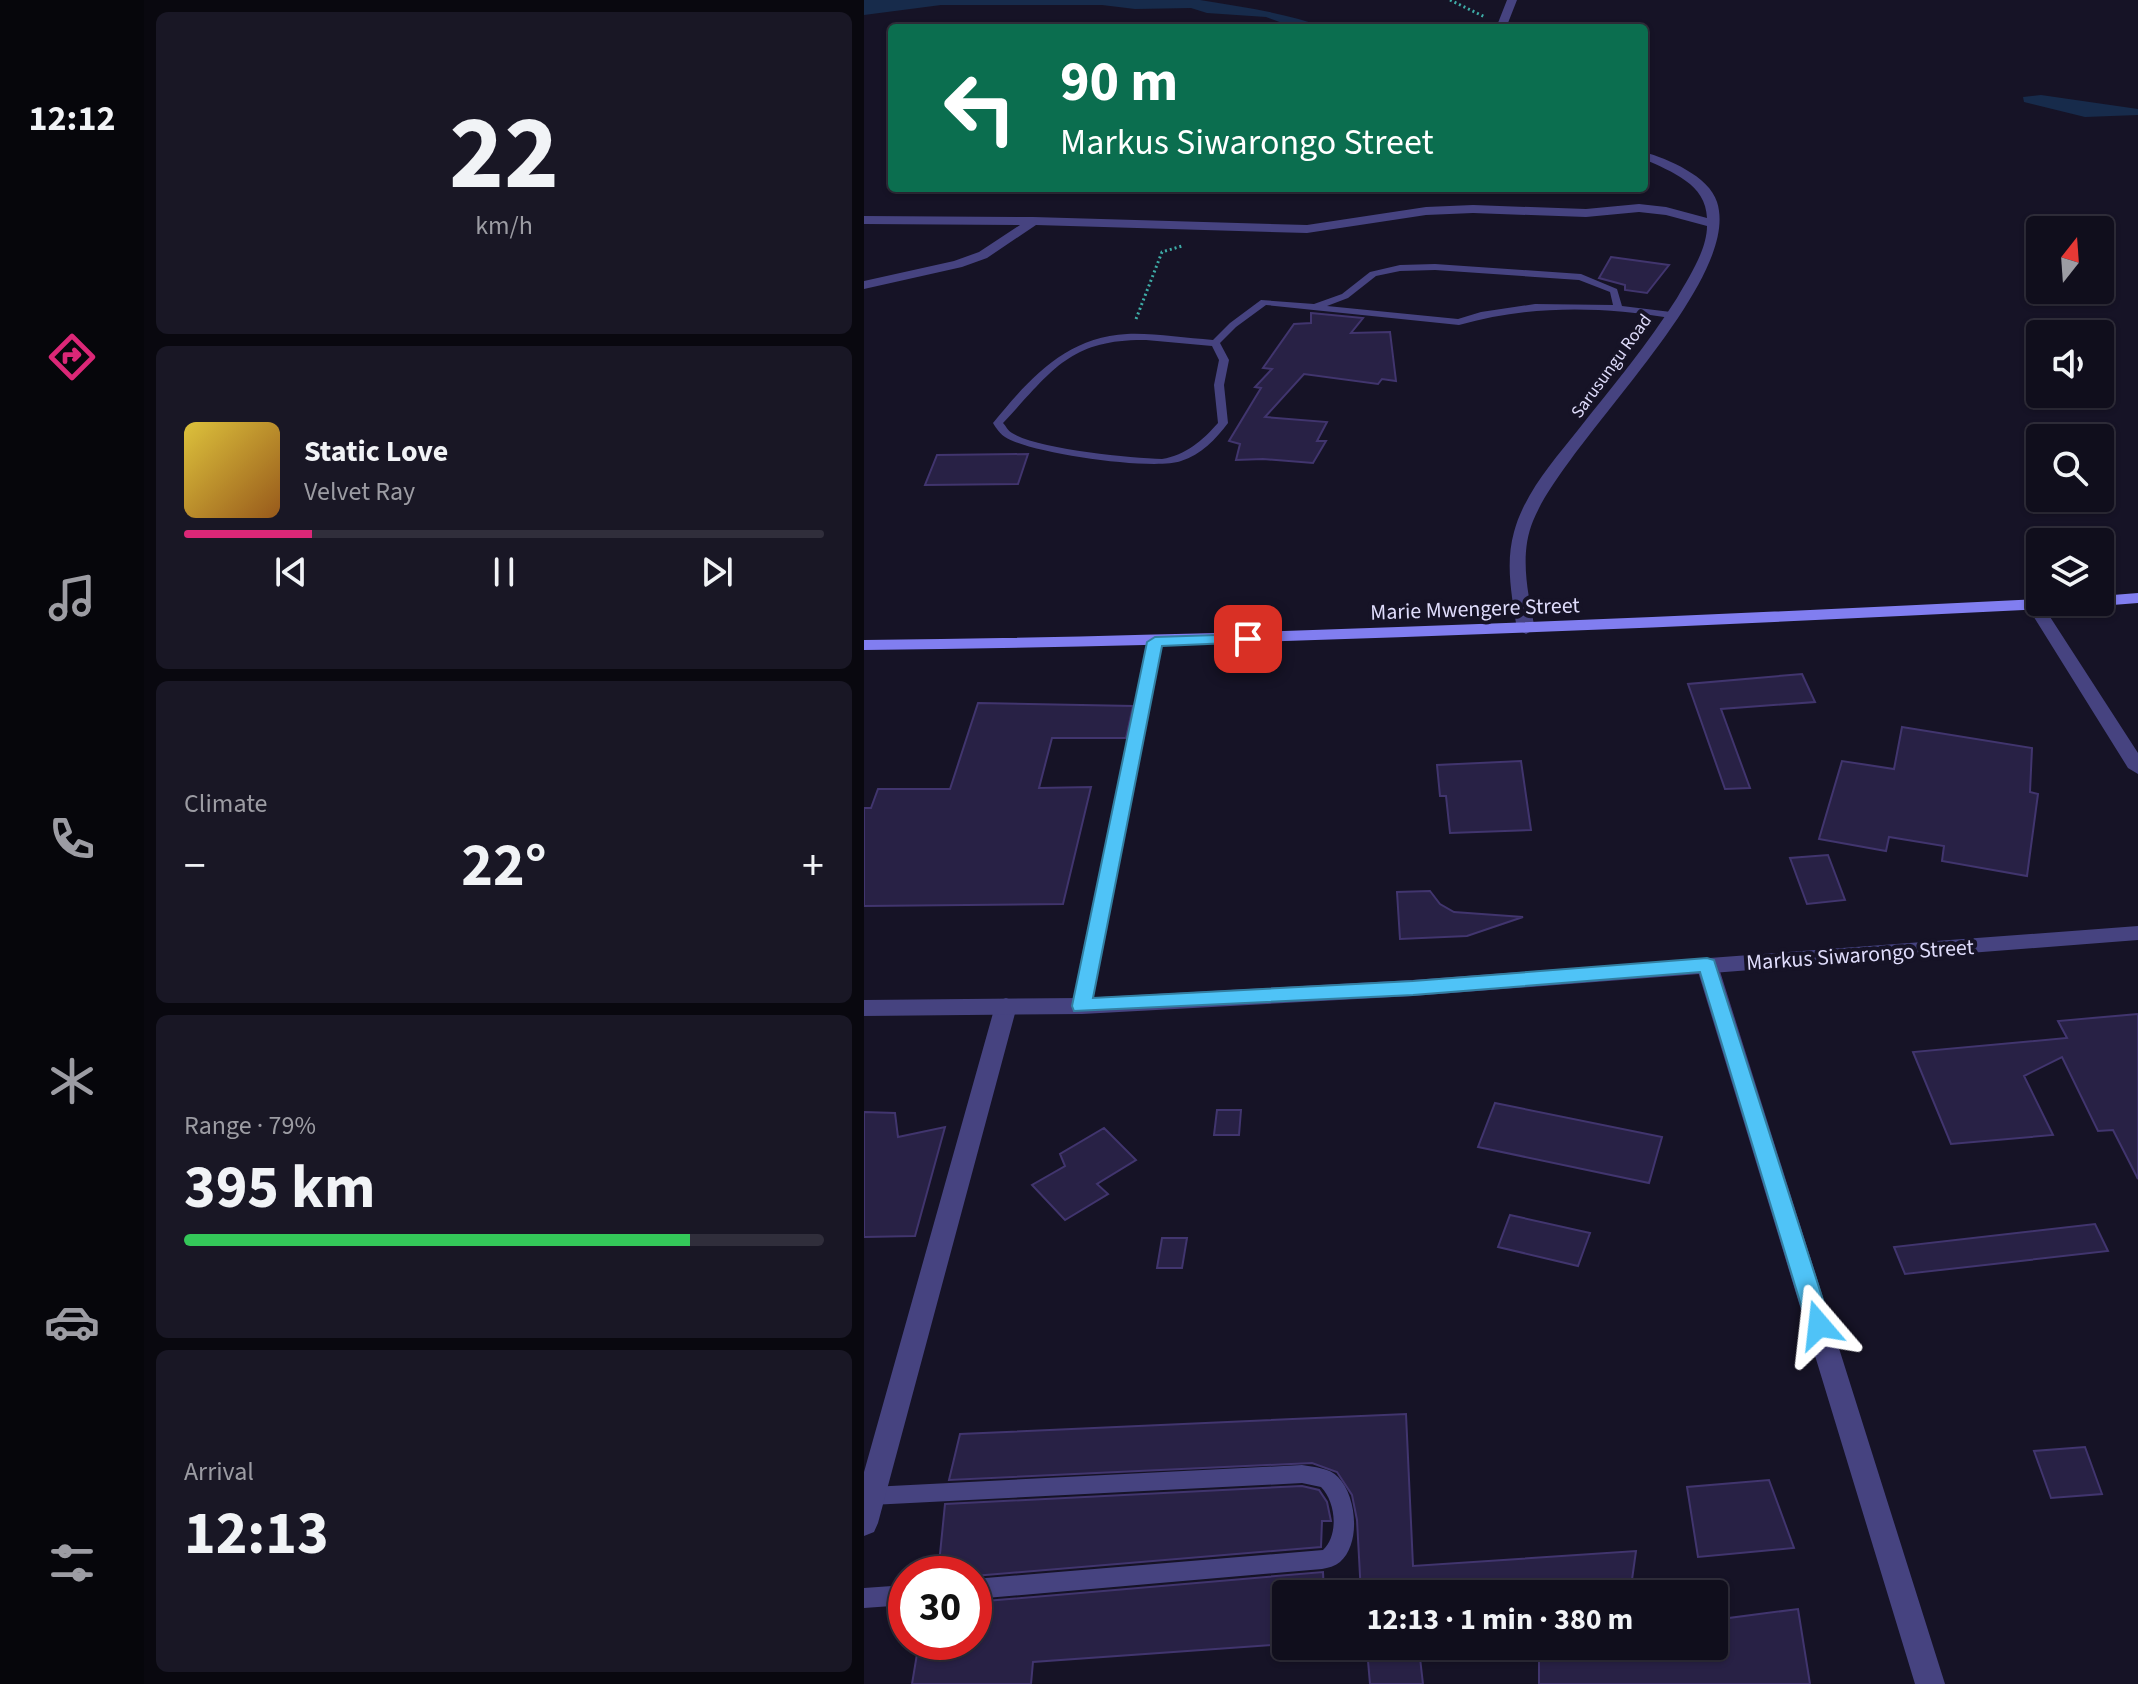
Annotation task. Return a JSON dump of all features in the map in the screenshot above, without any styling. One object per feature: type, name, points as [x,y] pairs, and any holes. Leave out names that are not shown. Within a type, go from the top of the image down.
[{"type":"main road","points":[[2114,600],[2138,598]]},
{"type":"main road","name":"Marie Mwengere Street","points":[[864,645],[1155,642],[2026,606]]},
{"type":"street","points":[[1503,24],[1512,0]]},
{"type":"street","points":[[864,220],[1033,221],[1307,229],[1426,211],[1473,209],[1586,213],[1639,208],[1666,211],[1715,224],[1712,203],[1702,188],[1648,157]]},
{"type":"street","points":[[864,285],[958,264],[983,255],[1033,221]]},
{"type":"street","name":"Sarusungu Road","points":[[1526,629],[1517,577],[1517,547],[1526,518],[1671,315],[1711,250],[1715,224]]},
{"type":"street","points":[[2041,616],[2138,768]]},
{"type":"street","name":"Markus Siwarongo Street","points":[[864,1008],[1082,1006],[1413,988],[2138,933]]},
{"type":"street","points":[[1707,965],[1930,1684]]},
{"type":"street","points":[[864,1523],[1006,1006]]},
{"type":"lane","points":[[1315,308],[1345,296],[1373,274],[1435,267],[1581,277],[1614,291],[1618,309]]},
{"type":"lane","points":[[1215,343],[1224,360],[1219,385],[1223,423],[1204,446],[1172,461],[1104,458],[1057,449],[1007,435],[998,423],[1063,359],[1081,346],[1116,338],[1215,343],[1264,302],[1459,322],[1484,312],[1618,309],[1671,315]]},
{"type":"lane","points":[[1082,1006],[1155,642]]},
{"type":"lane","points":[[871,1496],[1302,1474],[1322,1477],[1331,1483],[1339,1496],[1343,1518],[1341,1542],[1334,1555],[1322,1560],[992,1588]]},
{"type":"lane","points":[[864,1598],[888,1596]]},
{"type":"path","points":[[1450,0],[1498,24]]},
{"type":"path","points":[[1144,339],[1135,318],[1152,283],[1162,252],[1185,245]]},
{"type":"water","points":[[864,0],[1200,0],[1280,14],[1314,24],[1285,24],[1266,17],[1207,13],[1191,8],[1135,9],[1102,5],[941,5],[864,15]]},
{"type":"water","points":[[2041,95],[2138,109],[2138,115],[2085,117],[2024,102],[2023,97]]},
{"type":"building","points":[[1611,257],[1669,265],[1647,293],[1625,290],[1625,285],[1599,278]]},
{"type":"building","points":[[1311,313],[1363,318],[1351,333],[1390,332],[1396,381],[1382,379],[1378,384],[1304,374],[1265,417],[1327,422],[1317,441],[1326,441],[1313,463],[1236,460],[1240,444],[1229,441],[1261,388],[1255,387],[1272,369],[1263,368],[1294,324],[1311,323]]},
{"type":"building","points":[[1028,454],[1018,484],[925,485],[937,455]]},
{"type":"building","points":[[1802,674],[1815,702],[1721,709],[1750,788],[1725,789],[1688,684]]},
{"type":"building","points":[[978,703],[1133,706],[1126,738],[1052,738],[1039,788],[1091,787],[1063,904],[864,906],[864,808],[871,808],[878,789],[950,789]]},
{"type":"building","points":[[1902,727],[2032,748],[2030,792],[2038,794],[2027,876],[1942,861],[1944,846],[1889,837],[1886,851],[1819,839],[1842,761],[1894,769]]},
{"type":"building","points":[[1521,761],[1531,830],[1450,833],[1446,796],[1440,796],[1437,765]]},
{"type":"building","points":[[1828,855],[1845,900],[1807,904],[1790,858]]},
{"type":"building","points":[[1430,891],[1440,904],[1454,912],[1523,917],[1467,936],[1400,939],[1397,892]]},
{"type":"building","points":[[2138,1014],[2138,1179],[2113,1130],[2098,1131],[2062,1057],[2024,1076],[2053,1135],[1951,1144],[1913,1052],[2067,1038],[2058,1021]]},
{"type":"building","points":[[1495,1103],[1662,1137],[1649,1183],[1478,1147]]},
{"type":"building","points":[[1217,1110],[1241,1110],[1239,1135],[1214,1135]]},
{"type":"building","points":[[864,1112],[895,1113],[898,1137],[945,1127],[915,1236],[864,1237]]},
{"type":"building","points":[[1104,1128],[1136,1160],[1097,1184],[1108,1194],[1065,1220],[1032,1185],[1065,1166],[1060,1154]]},
{"type":"building","points":[[1510,1215],[1590,1233],[1578,1266],[1498,1247]]},
{"type":"building","points":[[2095,1224],[2108,1251],[1905,1274],[1894,1247]]},
{"type":"building","points":[[1162,1238],[1187,1238],[1182,1268],[1157,1268]]},
{"type":"building","points":[[1406,1414],[1413,1566],[1636,1551],[1632,1580],[1360,1580],[1357,1520],[1352,1495],[1337,1472],[1312,1463],[949,1480],[960,1434]]},
{"type":"building","points":[[2085,1447],[2102,1494],[2051,1498],[2034,1451]]},
{"type":"building","points":[[1769,1480],[1794,1548],[1698,1557],[1687,1487]]},
{"type":"building","points":[[1302,1486],[1319,1490],[1327,1502],[1331,1521],[1322,1521],[1321,1547],[992,1574],[992,1556],[940,1556],[945,1504]]},
{"type":"building","points":[[1323,1572],[1323,1580],[1272,1580],[1272,1645],[1033,1662],[1031,1684],[912,1684],[916,1660],[992,1660],[992,1600]]},
{"type":"building","points":[[1798,1609],[1810,1684],[1539,1684],[1539,1660],[1728,1660],[1728,1618]]},
{"type":"building","points":[[1420,1660],[1423,1684],[1370,1684],[1368,1661]]},
{"type":"route","points":[[1248,639],[1155,642],[1082,1006],[1413,988],[1707,965],[1819,1325]]}]
